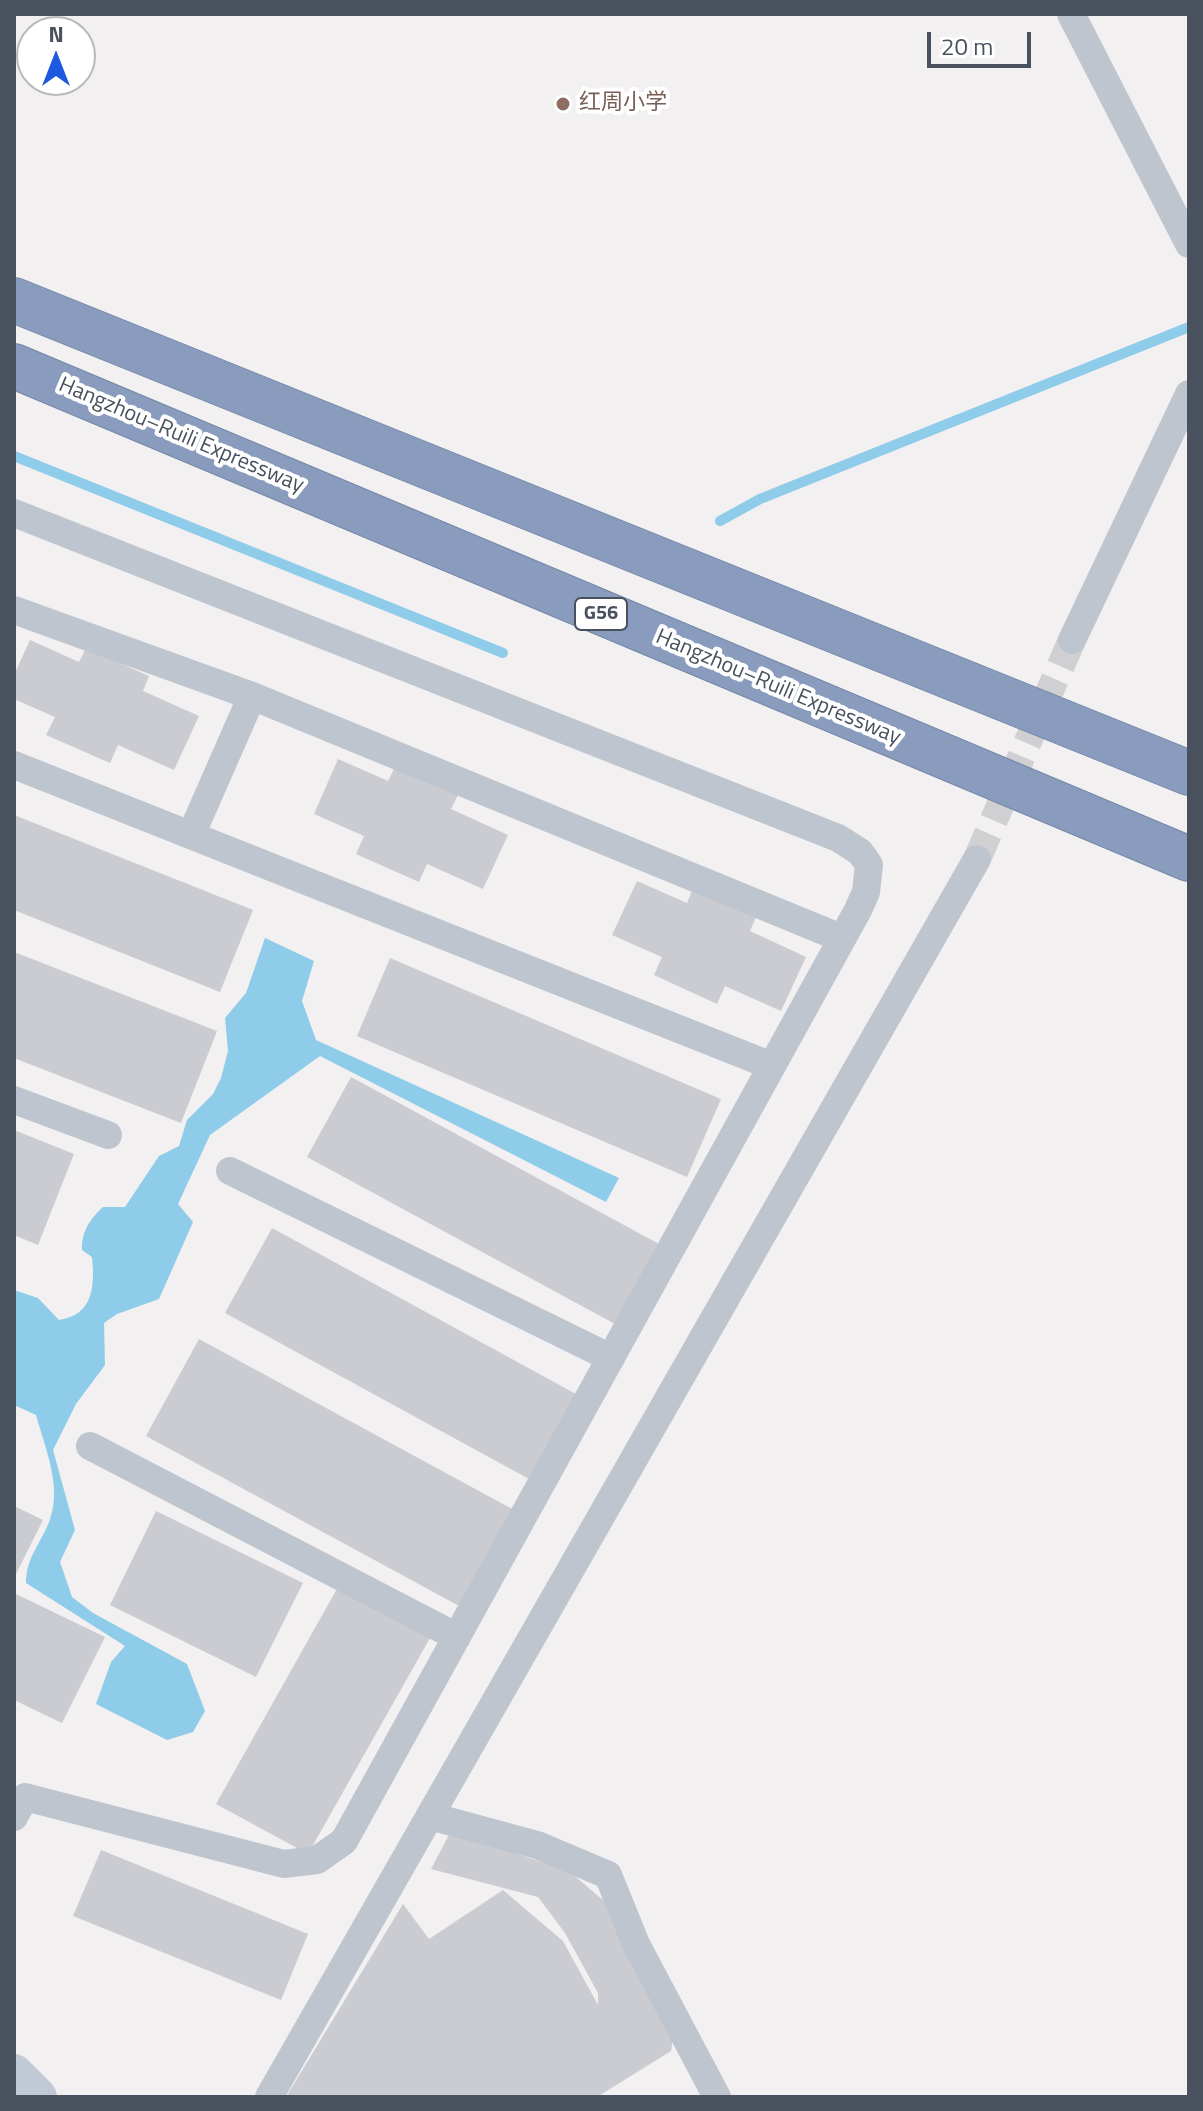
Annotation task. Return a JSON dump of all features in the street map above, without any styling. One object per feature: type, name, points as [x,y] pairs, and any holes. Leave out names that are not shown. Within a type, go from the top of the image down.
[{"type":"highway","points":[[14,300],[1189,773]]},
{"type":"highway","name":"Hangzhou–Ruili Expressway","points":[[14,366],[1189,859]]},
{"type":"main road","points":[[14,2073],[38,2097]]},
{"type":"street","points":[[1071,14],[1189,244]]},
{"type":"street","points":[[1072,640],[1189,394]]},
{"type":"street","points":[[14,513],[838,838],[860,852],[869,865],[866,892],[344,1841],[317,1860],[284,1864],[266,1862],[25,1797],[14,1817]]},
{"type":"street","points":[[14,610],[252,696],[841,938]]},
{"type":"street","points":[[191,835],[252,696]]},
{"type":"street","points":[[14,765],[772,1066]]},
{"type":"street","points":[[269,2097],[977,859]]},
{"type":"street","points":[[14,1100],[108,1135]]},
{"type":"street","points":[[230,1171],[611,1358]]},
{"type":"street","points":[[90,1446],[457,1637]]},
{"type":"street","points":[[430,1816],[537,1845],[608,1875],[636,1944],[717,2097]]},
{"type":"water","points":[[265,938],[314,961],[302,1001],[316,1040],[619,1178],[606,1202],[320,1056],[210,1135],[178,1204],[193,1222],[159,1299],[117,1314],[104,1323],[105,1365],[76,1404],[53,1450],[75,1530],[60,1562],[72,1597],[93,1613],[187,1664],[205,1711],[193,1732],[167,1740],[96,1704],[111,1662],[125,1646],[26,1583],[31,1557],[50,1519],[54,1493],[51,1467],[36,1415],[14,1405],[14,1290],[38,1298],[59,1320],[70,1317],[85,1306],[93,1279],[92,1257],[82,1250],[87,1226],[103,1207],[125,1207],[159,1156],[179,1146],[187,1120],[213,1094],[228,1051],[225,1018],[246,993]]},
{"type":"building","points":[[30,640],[79,662],[86,648],[149,676],[143,691],[199,716],[174,770],[118,745],[110,763],[46,735],[55,717],[14,699],[14,675]]},
{"type":"building","points":[[338,759],[388,781],[395,767],[458,795],[451,809],[508,835],[483,889],[427,864],[419,882],[356,854],[364,836],[314,814]]},
{"type":"building","points":[[14,815],[253,910],[220,992],[14,910]]},
{"type":"building","points":[[637,881],[687,903],[693,888],[756,917],[750,931],[806,957],[781,1011],[725,986],[717,1004],[654,975],[662,957],[612,935]]},
{"type":"building","points":[[14,952],[217,1031],[181,1123],[14,1058]]},
{"type":"building","points":[[390,958],[721,1099],[687,1177],[357,1036]]},
{"type":"building","points":[[351,1077],[659,1244],[615,1324],[307,1157]]},
{"type":"building","points":[[14,1130],[74,1154],[38,1245],[14,1235]]},
{"type":"building","points":[[272,1228],[576,1394],[529,1479],[225,1313]]},
{"type":"building","points":[[199,1339],[514,1510],[461,1607],[146,1436]]},
{"type":"building","points":[[14,1506],[43,1520],[14,1578]]},
{"type":"building","points":[[156,1511],[303,1583],[256,1677],[110,1605]]},
{"type":"building","points":[[338,1587],[430,1638],[308,1854],[216,1804]]},
{"type":"building","points":[[14,1593],[105,1637],[62,1723],[14,1700]]},
{"type":"building","points":[[451,1831],[570,1872],[610,1906],[674,2032],[671,2051],[597,2097],[286,2097],[403,1904],[429,1939],[503,1890],[563,1941],[598,2005],[598,1993],[565,1933],[538,1897],[431,1869]]},
{"type":"building","points":[[101,1850],[308,1934],[281,2000],[73,1916]]},
{"type":"waterway","points":[[720,521],[760,499],[1189,327]]},
{"type":"waterway","points":[[14,456],[503,653]]},
{"type":"tunnel","points":[[977,859],[1072,640]]},
{"type":"place","name":"红周小学","points":[[563,104]]}]
